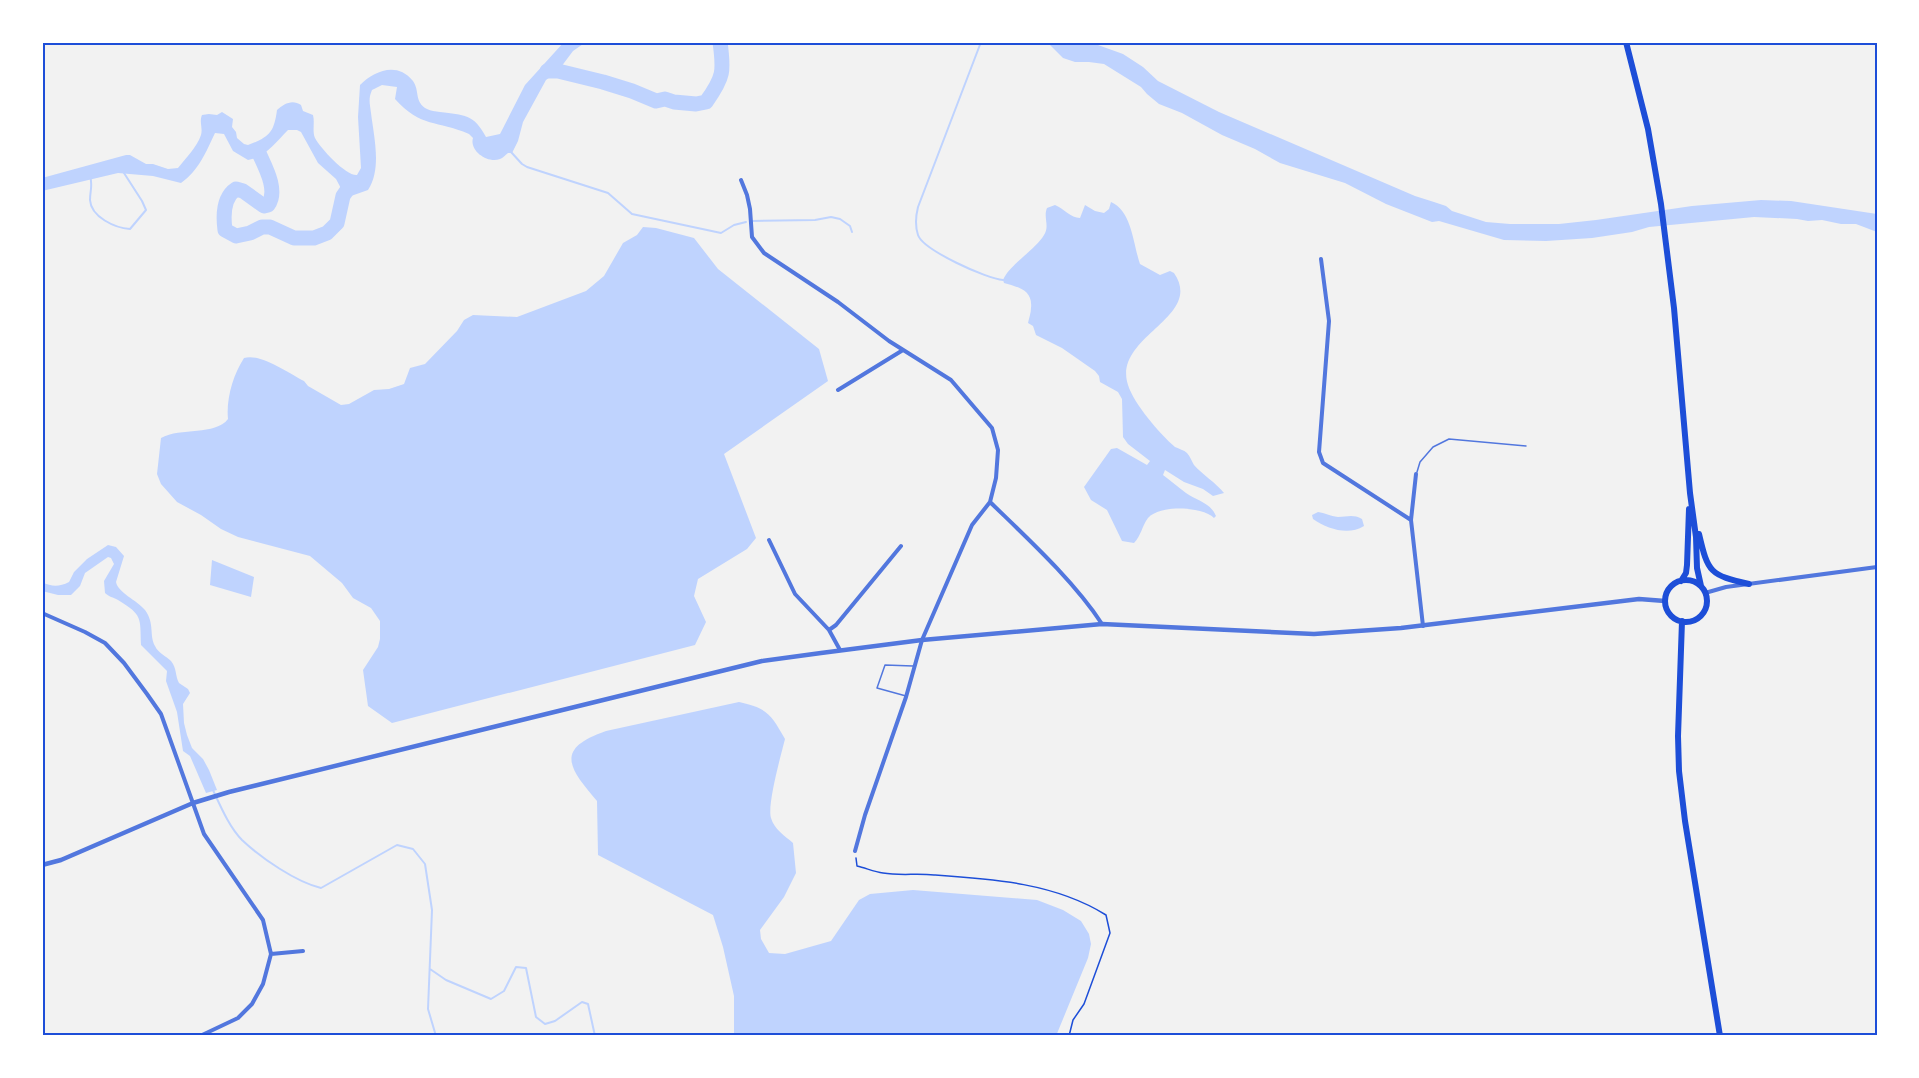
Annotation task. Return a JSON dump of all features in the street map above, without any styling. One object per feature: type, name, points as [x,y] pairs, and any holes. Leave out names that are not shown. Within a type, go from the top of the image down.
[{"type":"main road","points":[[1626,42],[1648,129],[1661,204],[1674,308],[1697,568],[1705,593],[1706,606],[1702,614],[1691,621],[1682,621],[1670,614],[1665,601],[1670,588],[1681,581],[1686,573],[1690,493]]},
{"type":"main road","points":[[1690,493],[1705,559],[1710,568],[1723,578],[1749,584]]},
{"type":"main road","points":[[1681,581],[1693,581],[1701,586]]},
{"type":"main road","points":[[1682,621],[1677,736],[1681,798],[1720,1036]]},
{"type":"street","points":[[741,180],[750,209],[752,237],[764,253],[838,302],[903,350],[915,355],[951,380],[992,428],[998,450],[996,478],[990,502],[972,525],[922,640],[906,697],[865,815],[855,851]]},
{"type":"street","points":[[1321,259],[1329,321],[1319,452],[1323,463],[1411,520]]},
{"type":"street","points":[[838,390],[903,350]]},
{"type":"street","points":[[1416,474],[1411,520],[1423,626]]},
{"type":"street","points":[[990,502],[1036,547],[1094,611],[1102,624]]},
{"type":"street","points":[[769,540],[795,594],[829,630],[840,650]]},
{"type":"street","points":[[829,630],[836,625],[901,546]]},
{"type":"street","points":[[1705,593],[1726,587],[1877,567]]},
{"type":"street","points":[[42,865],[61,860],[193,803],[229,792],[762,661],[922,640],[1102,624],[1314,634],[1423,626],[1639,599],[1665,601]]},
{"type":"street","points":[[42,614],[86,632],[105,643],[124,663],[161,714],[204,834],[263,920],[271,954],[263,984],[252,1004],[238,1018],[200,1036]]},
{"type":"street","points":[[271,954],[303,951]]},
{"type":"lane","points":[[1416,474],[1420,462],[1433,447],[1449,439],[1526,446]]},
{"type":"lane","points":[[906,697],[877,688],[885,665],[915,666]]},
{"type":"path","points":[[855,851],[857,866],[885,874],[931,874],[1013,882],[1050,890],[1086,902],[1106,915],[1110,933],[1084,1004],[1073,1020],[1069,1036]]},
{"type":"water","points":[[564,42],[586,42],[573,51],[558,71],[546,80],[523,122],[512,153],[500,159],[490,160],[480,155],[469,134],[413,115],[395,99],[397,87],[382,85],[372,90],[370,99],[376,153],[375,172],[368,190],[351,196],[344,194],[336,179],[318,163],[301,132],[297,130],[288,130],[260,156],[248,160],[233,151],[224,134],[215,133],[197,166],[181,183],[153,176],[118,173],[42,191],[42,178],[126,155],[146,164],[168,169],[178,168],[199,139],[202,115],[217,115],[222,112],[233,119],[232,127],[237,138],[248,145],[269,133],[277,110],[291,102],[298,103],[303,111],[313,115],[315,138],[328,155],[340,167],[357,175],[361,168],[358,117],[360,85],[372,76],[386,70],[400,71],[413,81],[423,106],[432,111],[467,117],[482,129],[486,137],[500,134],[525,85]]},
{"type":"water","points":[[1047,42],[1098,45],[1123,54],[1143,67],[1158,81],[1219,112],[1415,196],[1486,222],[1559,224],[1692,206],[1761,200],[1791,201],[1877,214],[1877,232],[1856,224],[1754,217],[1649,227],[1592,238],[1546,241],[1504,240],[1439,221],[1432,222],[1386,204],[1345,183],[1280,163],[1182,113],[1159,104],[1141,87],[1104,64],[1075,62],[1063,58]]},
{"type":"water","points":[[1111,202],[1118,206],[1128,220],[1140,264],[1160,275],[1170,271],[1174,273],[1180,289],[1178,303],[1133,353],[1127,368],[1131,393],[1155,427],[1175,447],[1187,453],[1194,465],[1224,493],[1213,496],[1165,470],[1163,475],[1186,493],[1207,505],[1216,516],[1214,518],[1209,514],[1192,509],[1162,511],[1148,518],[1134,543],[1122,541],[1107,510],[1091,500],[1084,487],[1111,449],[1117,448],[1147,465],[1150,461],[1128,444],[1123,437],[1122,399],[1118,392],[1100,382],[1095,371],[1062,348],[1036,335],[1033,326],[1028,323],[1031,310],[1030,297],[1024,290],[1004,283],[1003,280],[1006,274],[1044,235],[1047,208],[1055,205],[1080,218],[1085,205],[1104,213],[1109,209]]},
{"type":"water","points":[[643,227],[694,238],[718,269],[819,349],[828,381],[724,454],[756,538],[747,549],[698,579],[694,596],[706,622],[695,645],[392,723],[368,706],[363,670],[378,647],[380,639],[380,621],[371,608],[353,598],[342,583],[310,556],[238,537],[177,502],[161,484],[157,474],[161,438],[178,433],[215,428],[228,419],[231,387],[244,358],[258,358],[274,365],[341,405],[349,404],[374,390],[389,389],[404,384],[410,368],[425,364],[457,331],[464,320],[473,315],[517,317],[586,291],[604,276],[623,243],[637,235]]},
{"type":"water","points":[[1318,512],[1338,517],[1359,517],[1364,526],[1351,531],[1338,530],[1313,519],[1312,515]]},
{"type":"water","points":[[108,545],[116,547],[124,556],[116,582],[117,586],[145,610],[150,620],[155,646],[171,661],[179,683],[190,693],[183,704],[187,735],[192,748],[203,759],[209,770],[217,790],[206,793],[190,756],[183,751],[177,712],[166,681],[167,671],[141,645],[140,623],[136,614],[126,605],[105,593],[104,581],[114,564],[111,558],[108,557],[85,573],[80,586],[71,595],[42,591],[42,582],[56,586],[69,582],[74,572],[87,559]]},
{"type":"water","points":[[212,560],[254,577],[251,597],[210,585]]},
{"type":"water","points":[[739,702],[767,713],[785,739],[770,812],[775,826],[793,843],[796,873],[784,897],[760,930],[761,939],[769,953],[785,954],[831,941],[859,900],[870,894],[913,890],[1037,900],[1063,910],[1081,921],[1089,934],[1091,944],[1088,958],[1056,1036],[734,1036],[734,996],[713,915],[598,855],[597,801],[579,779],[572,760],[573,752],[579,745],[606,731]]},
{"type":"waterway","points":[[547,71],[558,71],[603,82],[656,101],[665,99],[696,104],[706,102],[719,80],[722,67],[720,42]]},
{"type":"waterway","points":[[981,42],[918,207],[916,228],[922,241],[943,256],[970,269],[1003,280]]},
{"type":"waterway","points":[[258,151],[271,185],[271,199],[268,205],[264,206],[243,191],[236,189],[232,192],[225,207],[224,224],[225,230],[236,236],[262,227],[270,227],[294,238],[314,238],[327,233],[337,223],[343,196],[352,183]]},
{"type":"waterway","points":[[511,152],[527,167],[608,193],[632,214],[721,233],[734,225],[746,222]]},
{"type":"waterway","points":[[90,176],[90,200],[95,212],[111,224],[130,229],[146,210],[124,173]]},
{"type":"waterway","points":[[752,221],[815,220],[831,217],[840,219],[850,226],[852,232]]},
{"type":"waterway","points":[[212,788],[229,822],[242,840],[279,868],[311,885],[321,888],[397,845],[413,849],[425,864],[432,910],[428,1009],[436,1036]]},
{"type":"waterway","points":[[430,969],[446,980],[491,999],[504,991],[516,967],[526,968],[536,1017],[545,1024],[555,1021],[582,1002],[588,1004],[595,1036]]}]
